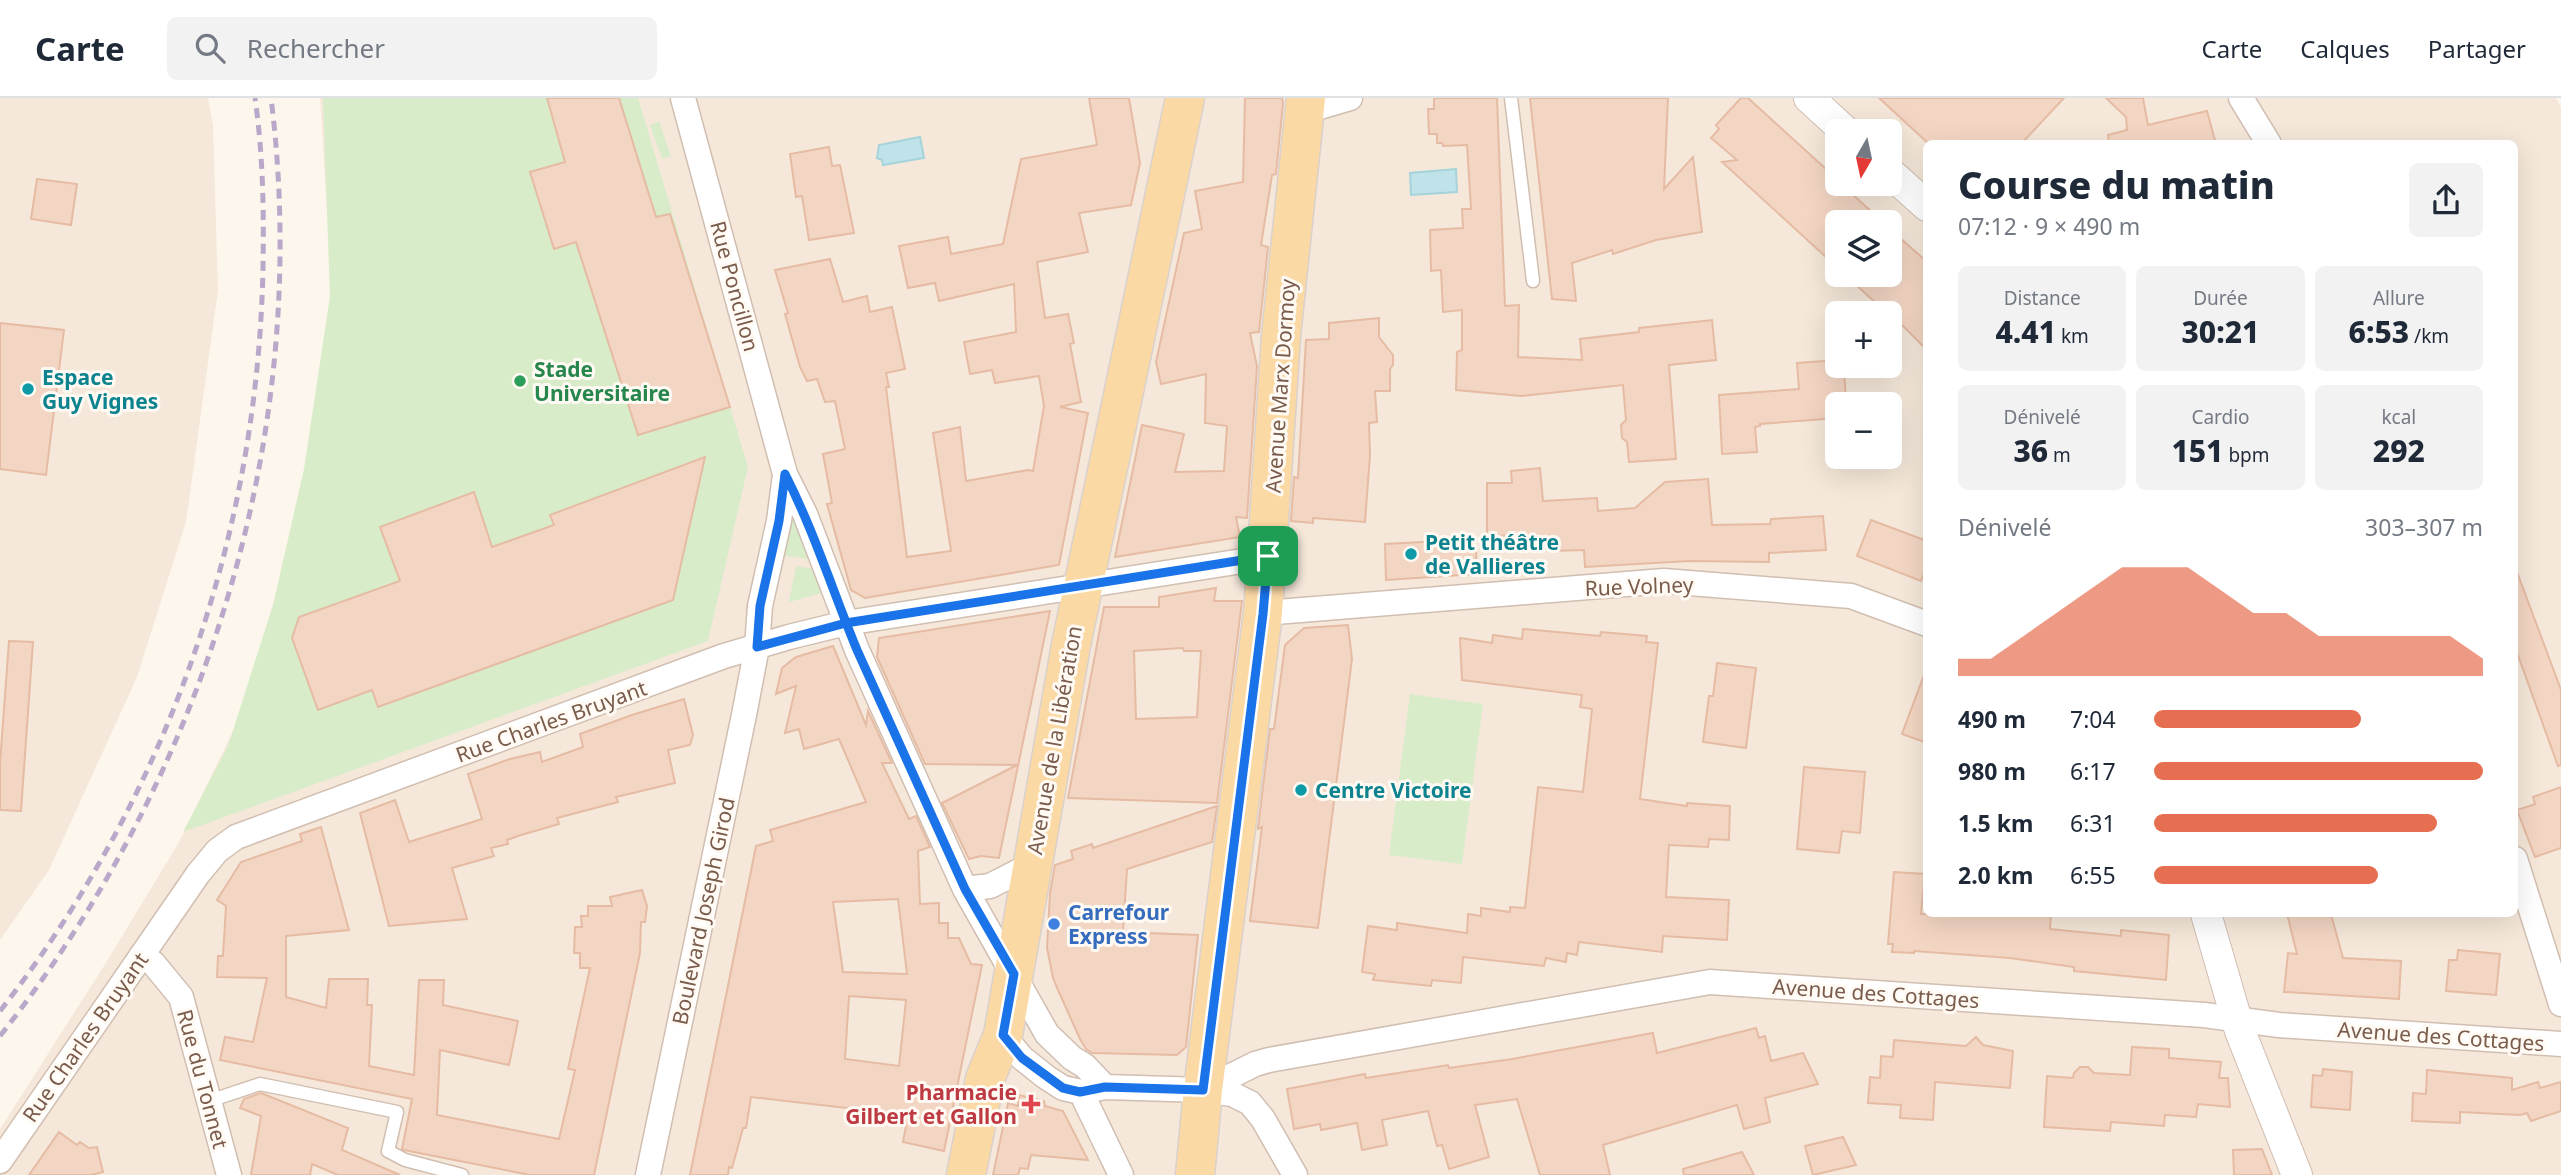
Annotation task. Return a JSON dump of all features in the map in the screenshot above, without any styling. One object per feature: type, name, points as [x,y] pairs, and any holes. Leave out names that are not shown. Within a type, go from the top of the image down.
[{"type":"main road","name":"Avenue de la Libération","points":[[966,1175],[985,1079],[1003,1035],[1031,865],[1083,585],[1185,98]]},
{"type":"main road","name":"Avenue Marx Dormoy","points":[[1195,1175],[1203,1090],[1263,614],[1281,336],[1306,105]]},
{"type":"street","name":"Rue Poncillon","points":[[683,98],[785,474],[805,514],[846,623],[965,889],[1032,1011],[1047,1034],[1105,1087]]},
{"type":"street","points":[[1306,105],[1350,98]]},
{"type":"street","points":[[1809,98],[1832,119]]},
{"type":"street","points":[[2241,98],[2267,140]]},
{"type":"street","points":[[1902,184],[1923,202]]},
{"type":"street","name":"Rue Poncillon","points":[[757,647],[760,606],[779,521],[785,474]]},
{"type":"street","name":"Rue Charles Bruyant","points":[[0,1161],[198,874],[216,851],[236,836],[660,682],[705,663],[757,647],[846,623],[1268,556]]},
{"type":"street","name":"Rue Volney","points":[[1263,614],[1664,581],[1851,596],[1923,623]]},
{"type":"street","name":"Boulevard Joseph Girod","points":[[648,1175],[757,647]]},
{"type":"street","points":[[965,889],[990,886],[1031,865]]},
{"type":"street","points":[[2518,868],[2561,1004]]},
{"type":"street","points":[[2207,917],[2236,1020],[2297,1175]]},
{"type":"street","name":"Rue du Tonnet","points":[[141,956],[153,963],[181,997],[229,1175]]},
{"type":"street","name":"Avenue des Cottages","points":[[1203,1090],[1255,1064],[1269,1060],[1710,982],[2204,1015],[2279,1025],[2561,1044]]},
{"type":"street","points":[[1003,1035],[1022,1058],[1063,1088],[1080,1092],[1105,1087],[1203,1090],[1232,1094],[1250,1103],[1263,1119],[1295,1175]]},
{"type":"street","points":[[1080,1092],[1121,1175]]},
{"type":"lane","points":[[1511,98],[1533,281]]},
{"type":"lane","points":[[209,1101],[260,1084],[397,1112],[388,1151],[405,1160],[462,1175]]},
{"type":"shaded area","points":[[0,98],[208,98],[213,126],[218,290],[186,522],[137,677],[49,870],[0,940]]},
{"type":"shaded area","points":[[320,98],[2556,98],[2561,107],[2561,1175],[0,1175],[0,1129],[179,842],[240,717],[283,570],[303,485],[332,290]]},
{"type":"green space","name":"Stade Universitaire","points":[[323,98],[638,98],[748,467],[708,641],[183,832],[228,746],[273,605],[304,469],[330,296]]},
{"type":"green space","points":[[659,121],[671,156],[662,159],[650,125]]},
{"type":"green space","points":[[790,518],[797,520],[812,560],[782,555]]},
{"type":"green space","points":[[796,566],[815,569],[822,593],[789,602]]},
{"type":"green space","points":[[1410,694],[1483,704],[1462,864],[1389,855]]},
{"type":"water","points":[[920,137],[924,158],[883,165],[882,160],[877,158],[879,145]]},
{"type":"water","points":[[1456,169],[1457,192],[1411,195],[1410,173]]},
{"type":"building","points":[[547,98],[619,98],[656,217],[670,214],[730,407],[638,435],[576,242],[554,249],[530,172],[565,162]]},
{"type":"building","points":[[1089,98],[1129,98],[1140,163],[1131,205],[1079,213],[1088,252],[1037,262],[1045,318],[1068,314],[1074,343],[1070,344],[1081,402],[1060,407],[1088,413],[1059,565],[865,598],[851,590],[827,504],[832,503],[823,454],[845,449],[835,401],[825,402],[817,379],[807,381],[800,367],[775,270],[830,259],[843,302],[867,296],[870,312],[892,307],[905,369],[886,373],[889,387],[886,387],[907,557],[951,551],[933,433],[960,427],[966,481],[1033,471],[1044,406],[1039,376],[995,383],[992,370],[970,374],[964,342],[1016,332],[1014,284],[939,301],[935,283],[908,288],[899,246],[948,237],[951,254],[1003,244],[1021,159],[1097,145]]},
{"type":"building","points":[[1245,98],[1282,98],[1283,103],[1276,174],[1272,175],[1261,245],[1268,247],[1259,332],[1250,333],[1257,366],[1247,518],[1236,517],[1240,537],[1115,557],[1142,425],[1184,434],[1175,472],[1224,471],[1227,426],[1205,423],[1206,374],[1161,384],[1156,362],[1184,233],[1202,229],[1195,191],[1243,182]]},
{"type":"building","points":[[1434,98],[1497,98],[1505,306],[1519,305],[1518,357],[1582,360],[1580,339],[1639,332],[1639,328],[1712,320],[1716,360],[1669,365],[1676,459],[1629,462],[1627,442],[1622,438],[1621,425],[1626,420],[1623,385],[1521,396],[1456,390],[1457,352],[1462,350],[1462,310],[1443,312],[1441,270],[1431,271],[1430,230],[1463,228],[1462,209],[1471,209],[1467,145],[1443,146],[1442,143],[1437,143],[1437,134],[1429,134],[1428,109],[1434,109]]},
{"type":"building","points":[[1530,98],[1668,98],[1664,189],[1693,157],[1702,232],[1656,240],[1613,254],[1612,250],[1572,263],[1576,301],[1552,299]]},
{"type":"building","points":[[1741,98],[1748,98],[1825,168],[1825,196],[1854,196],[1870,210],[1825,210],[1825,256],[1722,162],[1737,160],[1711,138],[1719,129],[1716,125]]},
{"type":"building","points":[[1879,98],[2064,98],[2025,140],[1925,140]]},
{"type":"building","points":[[2106,98],[2143,98],[2148,125],[2207,111],[2215,140],[2109,140],[2108,135],[2127,130],[2126,117]]},
{"type":"building","points":[[829,147],[832,166],[840,165],[854,233],[809,240],[802,196],[796,197],[790,154]]},
{"type":"building","points":[[37,179],[77,184],[71,225],[31,219]]},
{"type":"building","points":[[1902,240],[1923,258],[1923,346],[1902,325],[1902,301],[1874,301],[1858,287],[1902,287]]},
{"type":"building","points":[[1379,318],[1379,337],[1393,355],[1393,365],[1390,369],[1390,391],[1375,391],[1377,422],[1369,423],[1370,455],[1365,522],[1313,518],[1313,523],[1291,521],[1294,477],[1298,478],[1306,340],[1329,339],[1329,323]]},
{"type":"building","name":"Espace Guy Vignes","points":[[0,323],[64,330],[46,475],[0,469]]},
{"type":"building","points":[[1825,361],[1825,378],[1845,378],[1845,392],[1825,392],[1825,419],[1760,424],[1755,427],[1757,452],[1722,454],[1719,395],[1799,389],[1797,363]]},
{"type":"building","points":[[705,457],[673,600],[378,707],[372,690],[318,710],[292,638],[299,617],[400,581],[380,527],[474,492],[492,547],[554,525],[550,515]]},
{"type":"building","points":[[1540,468],[1543,501],[1597,498],[1598,511],[1635,508],[1665,482],[1708,479],[1712,525],[1770,524],[1771,519],[1823,516],[1826,550],[1769,553],[1769,562],[1689,561],[1585,567],[1584,550],[1552,551],[1551,547],[1534,549],[1533,535],[1487,536],[1487,483],[1512,483],[1511,471]]},
{"type":"building","points":[[1871,520],[1923,540],[1923,576],[1921,581],[1857,556]]},
{"type":"building","name":"Petit théâtre de Vallieres","points":[[1441,541],[1442,550],[1476,549],[1477,574],[1386,580],[1385,544]]},
{"type":"building","points":[[2518,575],[2561,690],[2561,765],[2558,766],[2518,655]]},
{"type":"building","points":[[1216,588],[1214,601],[1242,601],[1217,803],[1068,798],[1104,607],[1159,607],[1159,597]],"holes":[[[1183,648],[1184,651],[1201,651],[1197,717],[1136,719],[1134,651]]]},
{"type":"building","points":[[1050,611],[999,858],[981,856],[969,859],[942,803],[1017,765],[925,764],[877,657],[879,638]]},
{"type":"building","name":"Centre Victoire","points":[[1348,625],[1352,659],[1318,928],[1250,921],[1262,827],[1258,829],[1270,729],[1274,729],[1285,645],[1304,628]]},
{"type":"building","points":[[1523,629],[1600,636],[1601,632],[1647,636],[1646,642],[1658,643],[1640,799],[1687,806],[1687,803],[1730,806],[1729,840],[1709,839],[1708,847],[1669,845],[1666,897],[1729,900],[1727,940],[1663,936],[1662,952],[1579,942],[1577,955],[1567,953],[1566,962],[1546,958],[1544,966],[1463,957],[1461,983],[1432,980],[1431,986],[1373,980],[1375,974],[1362,972],[1368,926],[1397,930],[1397,923],[1467,933],[1468,914],[1481,916],[1481,908],[1510,912],[1510,907],[1525,908],[1538,787],[1583,792],[1592,709],[1580,707],[1582,695],[1462,680],[1460,638],[1492,643],[1493,635],[1522,639]]},
{"type":"building","points":[[9,641],[33,642],[21,811],[0,810],[0,763]]},
{"type":"building","points":[[833,646],[866,725],[868,711],[892,763],[882,763],[909,819],[916,816],[930,847],[918,851],[920,904],[939,903],[939,923],[948,923],[948,938],[959,938],[971,964],[982,965],[944,1151],[903,1142],[908,1115],[751,1097],[746,1128],[743,1128],[728,1175],[690,1175],[756,846],[773,841],[770,830],[866,802],[839,739],[804,749],[799,729],[785,733],[796,686],[776,694],[782,668],[796,657]],"holes":[[[898,899],[907,974],[843,972],[833,902]],[[849,996],[906,1000],[899,1066],[845,1059]]]},
{"type":"building","points":[[1717,663],[1756,668],[1746,748],[1703,742],[1709,696],[1713,696]]},
{"type":"building","points":[[1923,678],[1923,742],[1902,734]]},
{"type":"building","points":[[684,699],[693,735],[690,745],[668,750],[675,783],[616,797],[618,802],[557,818],[559,824],[521,835],[507,840],[508,844],[491,848],[494,856],[452,868],[467,919],[389,926],[360,813],[395,800],[409,842],[482,819],[468,774],[540,752],[542,762],[583,747],[580,734]]},
{"type":"building","points":[[1804,767],[1865,772],[1860,833],[1842,831],[1839,853],[1797,849]]},
{"type":"building","points":[[2561,787],[2561,848],[2535,857],[2518,813],[2518,810],[2535,804],[2533,797]]},
{"type":"building","points":[[1217,806],[1212,842],[1127,869],[1123,932],[1198,935],[1186,1047],[1177,1055],[1092,1053],[1080,1039],[1058,990],[1047,948],[1050,893],[1055,865],[1073,859],[1071,851],[1092,844],[1093,848]]},
{"type":"building","points":[[321,827],[349,930],[286,936],[286,997],[326,1008],[329,979],[368,979],[367,1005],[372,1005],[369,1066],[414,1075],[419,980],[444,980],[443,1005],[518,1021],[509,1065],[440,1050],[437,1115],[559,1139],[575,1070],[568,1069],[590,968],[580,968],[580,953],[574,953],[575,927],[582,927],[581,916],[588,916],[588,906],[612,906],[610,897],[642,890],[647,906],[645,922],[641,922],[640,953],[594,1175],[530,1175],[404,1150],[402,1149],[412,1099],[220,1060],[225,1037],[253,1042],[267,978],[217,977],[218,956],[223,956],[226,906],[217,900],[241,862],[302,841],[300,834]]},
{"type":"building","points":[[1894,872],[1923,874],[1923,917],[2051,917],[2050,929],[2121,936],[2121,930],[2169,935],[2166,980],[2074,971],[2074,967],[2010,958],[1914,951],[1892,952],[1893,944],[1888,944]]},
{"type":"building","points":[[2288,917],[2332,917],[2343,958],[2401,961],[2399,999],[2284,992],[2288,953],[2297,954]]},
{"type":"building","points":[[2458,950],[2500,954],[2496,995],[2446,991],[2449,960],[2457,960]]},
{"type":"building","points":[[1756,1028],[1759,1038],[1765,1036],[1771,1061],[1803,1053],[1818,1084],[1765,1098],[1770,1122],[1744,1129],[1737,1105],[1603,1145],[1610,1175],[1540,1175],[1517,1099],[1475,1105],[1489,1157],[1449,1169],[1442,1145],[1437,1146],[1428,1111],[1382,1120],[1387,1145],[1362,1150],[1357,1123],[1321,1130],[1320,1124],[1294,1129],[1287,1089],[1365,1074],[1366,1078],[1448,1065],[1449,1068],[1512,1059],[1653,1033],[1657,1053]]},
{"type":"building","points":[[1976,1037],[1983,1045],[2013,1051],[2010,1088],[1935,1082],[1933,1120],[1900,1118],[1901,1105],[1868,1103],[1870,1077],[1880,1078],[1881,1056],[1893,1057],[1894,1040],[1966,1046]]},
{"type":"building","points":[[2132,1047],[2169,1049],[2169,1058],[2221,1062],[2219,1078],[2228,1078],[2230,1107],[2198,1104],[2196,1117],[2165,1115],[2164,1126],[2111,1122],[2110,1131],[2044,1127],[2047,1076],[2073,1078],[2080,1067],[2088,1067],[2094,1073],[2130,1075]]},
{"type":"building","points":[[2323,1069],[2352,1072],[2350,1110],[2311,1107],[2313,1075],[2322,1076]]},
{"type":"building","points":[[2427,1070],[2512,1078],[2512,1090],[2538,1082],[2540,1088],[2561,1082],[2561,1111],[2531,1121],[2527,1113],[2520,1115],[2460,1112],[2460,1123],[2412,1121],[2413,1093],[2426,1094]]},
{"type":"building","points":[[261,1093],[348,1128],[342,1150],[400,1175],[338,1175],[312,1164],[310,1175],[251,1175],[261,1116],[240,1108],[244,1099]]},
{"type":"building","points":[[1019,1095],[1044,1101],[1045,1106],[1063,1111],[1088,1160],[1031,1155],[1028,1169],[1020,1168],[1018,1175],[993,1175],[1008,1103],[1018,1106]]},
{"type":"building","points":[[59,1132],[77,1145],[80,1142],[89,1148],[97,1147],[103,1172],[91,1175],[29,1175]]},
{"type":"building","points":[[1843,1137],[1856,1165],[1813,1175],[1805,1146]]},
{"type":"building","points":[[2262,1149],[2272,1175],[2234,1175],[2233,1150]]},
{"type":"building","points":[[1742,1152],[1754,1175],[1684,1175],[1683,1169]]},
{"type":"railway","points":[[0,1011],[59,929],[110,843],[155,753],[192,660],[221,565],[243,467],[257,368],[263,224],[255,98]]},
{"type":"railway","points":[[0,1036],[73,934],[136,826],[188,712],[229,593],[258,472],[275,348],[280,223],[271,98]]},
{"type":"place","name":"Stade Universitaire","points":[[520,381]]},
{"type":"place","name":"Espace Guy Vignes","points":[[28,389]]},
{"type":"place","name":"Petit théâtre de Vallieres","points":[[1411,554]]},
{"type":"place","name":"Centre Victoire","points":[[1301,790]]},
{"type":"place","name":"Carrefour Express","points":[[1054,924]]},
{"type":"place","name":"Pharmacie Gilbert et Gallon","points":[[1031,1104]]},
{"type":"route","points":[[1268,556],[846,623],[757,647],[760,606],[779,521],[785,474],[805,514],[846,623],[857,650],[965,889],[1014,974],[1003,1035],[1022,1058],[1063,1088],[1080,1092],[1105,1087],[1203,1090],[1268,556]]}]
